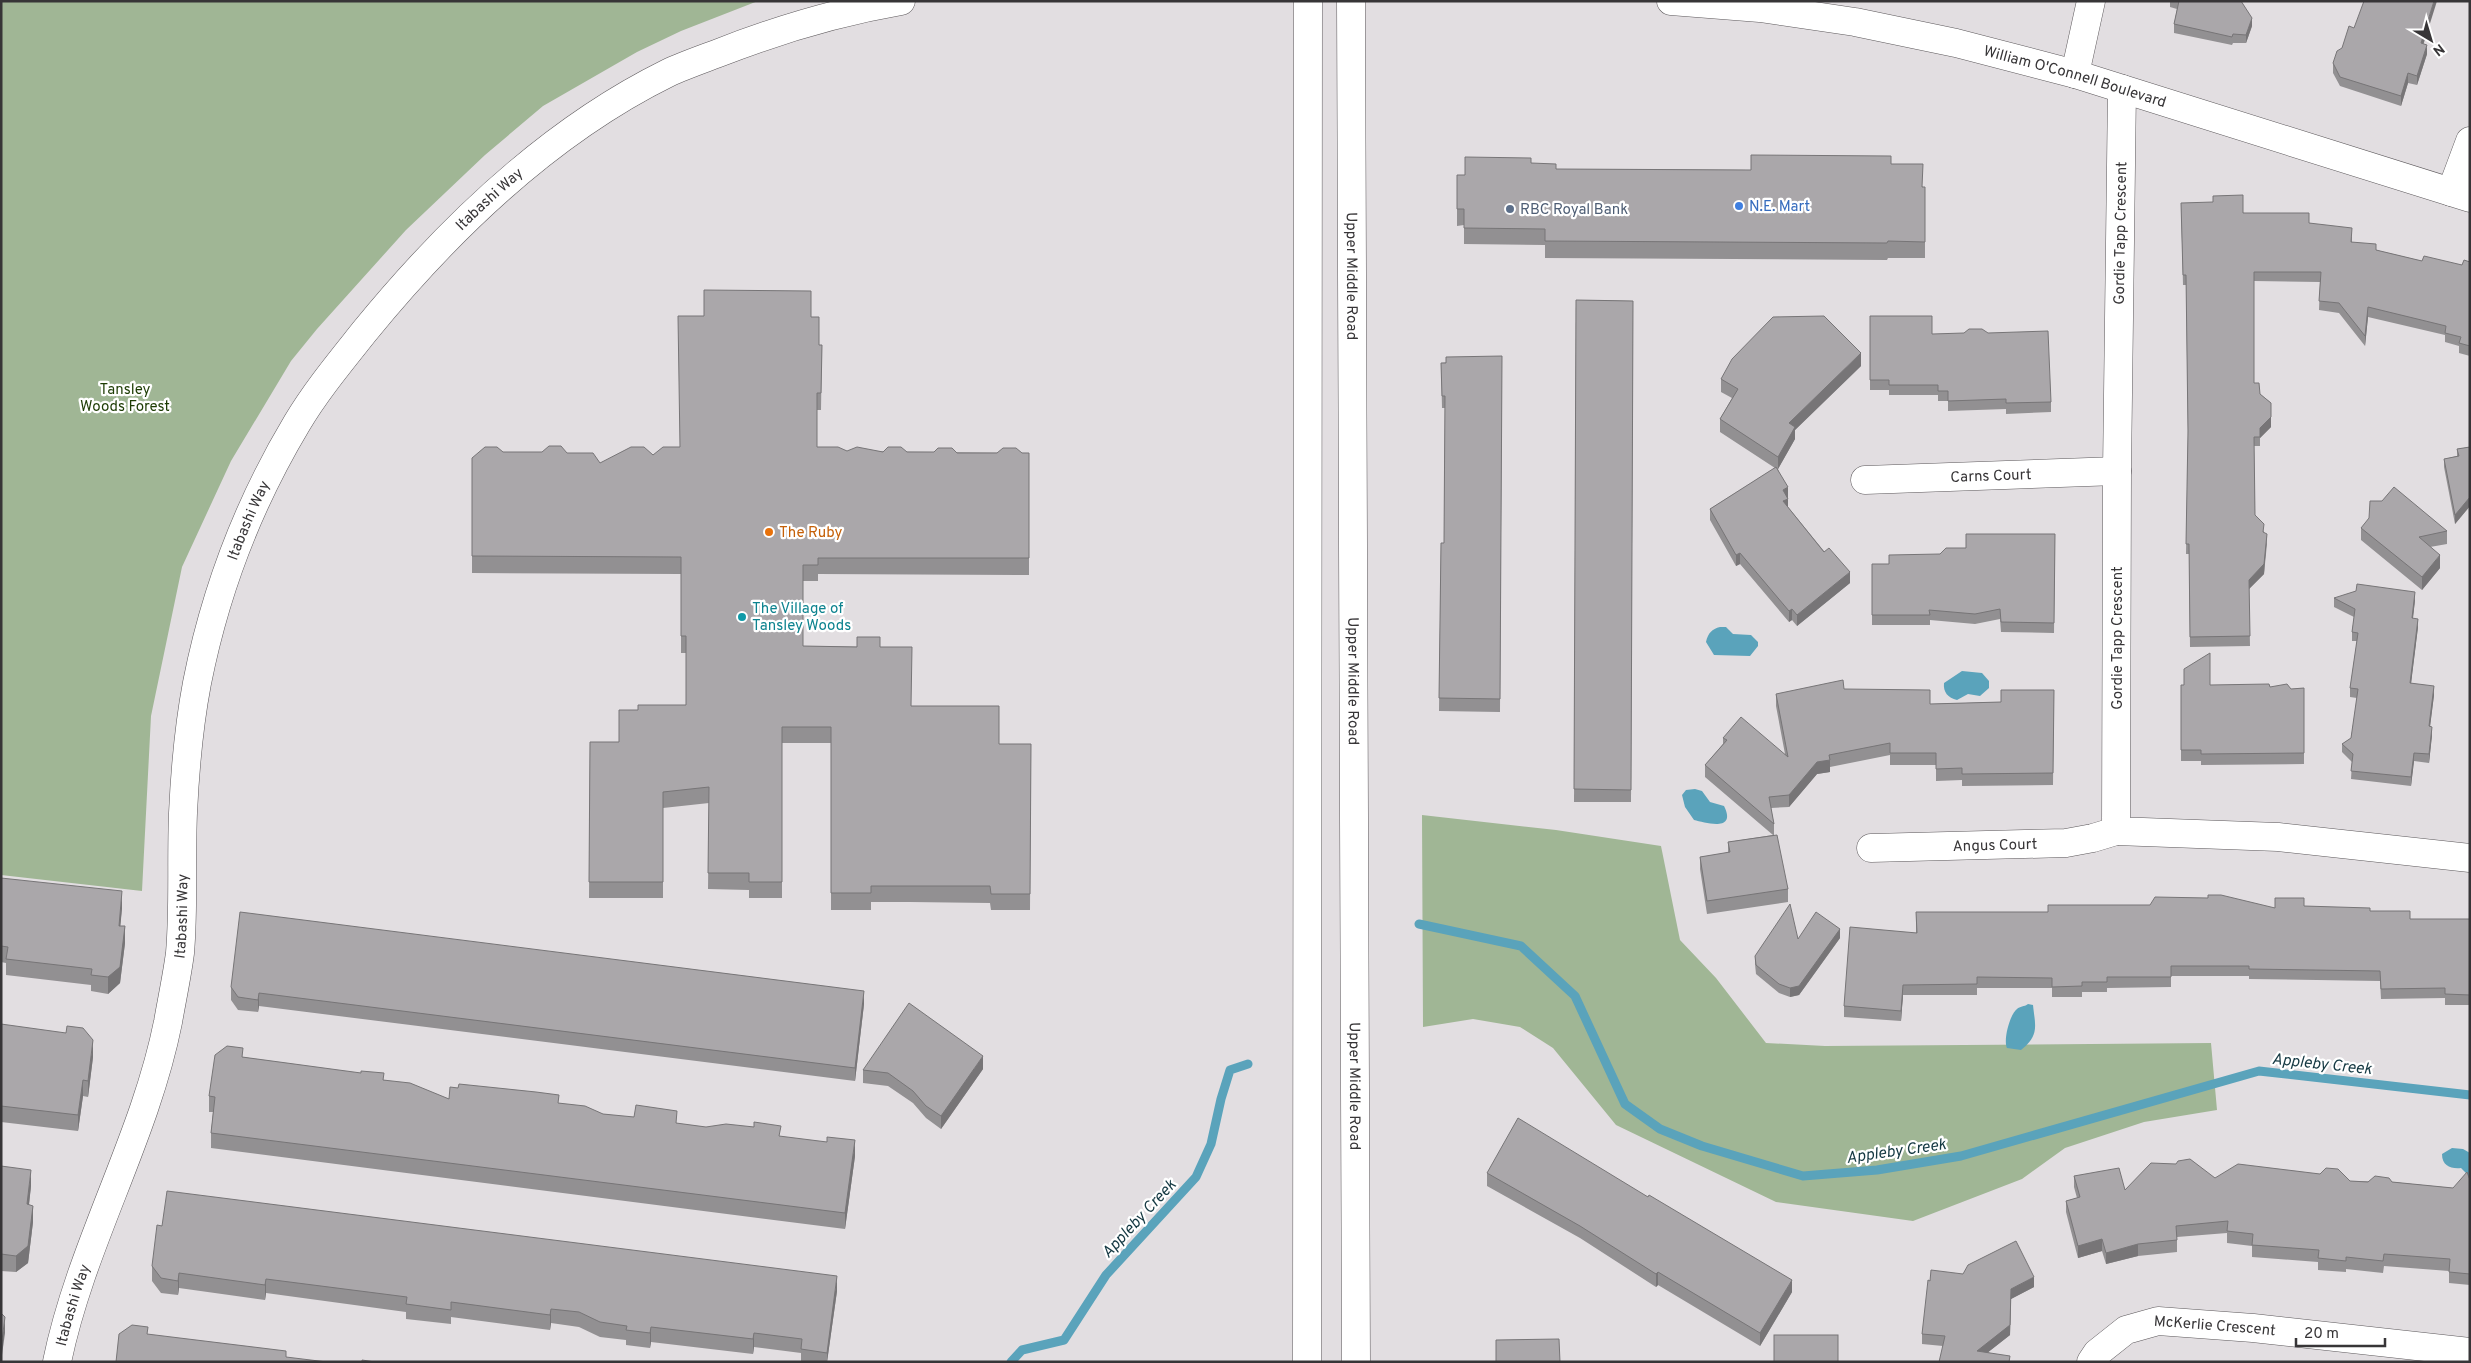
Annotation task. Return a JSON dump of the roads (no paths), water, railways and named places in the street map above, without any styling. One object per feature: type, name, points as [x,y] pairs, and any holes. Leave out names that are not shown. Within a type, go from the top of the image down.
[{"type":"street","name":"Itabashi Way","points":[[56,1362],[97,1232],[156,1074],[168,1024],[180,954],[183,814],[187,763],[197,686],[214,611],[238,542],[297,422],[350,350],[437,249],[496,192],[549,148],[609,106],[669,73],[753,40],[823,17],[901,1]]},
{"type":"street","points":[[1307,1362],[1308,1]]},
{"type":"street","name":"Upper Middle Road","points":[[1351,1],[1356,1362]]},
{"type":"street","name":"William O'Connell Boulevard","points":[[1671,1],[1760,8],[1855,22],[1944,40],[2075,74],[2460,195]]},
{"type":"street","points":[[2075,74],[2091,1]]},
{"type":"street","name":"Gordie Tapp Crescent","points":[[2116,831],[2117,471],[2122,90]]},
{"type":"street","points":[[2460,195],[2470,141]]},
{"type":"street","name":"Carns Court","points":[[1865,480],[2117,471]]},
{"type":"street","points":[[2116,831],[2278,837],[2470,858]]},
{"type":"street","name":"Angus Court","points":[[1871,848],[2066,843],[2116,831]]},
{"type":"street","name":"McKerlie Crescent","points":[[2091,1362],[2097,1353],[2126,1330],[2143,1323],[2158,1321],[2253,1328],[2470,1352]]},
{"type":"water","points":[[1720,627],[1726,627],[1733,634],[1751,635],[1758,642],[1758,646],[1750,656],[1714,655],[1706,642],[1711,632]]},
{"type":"water","points":[[1962,671],[1982,673],[1989,681],[1989,688],[1980,696],[1968,694],[1957,700],[1951,698],[1945,692],[1944,683]]},
{"type":"water","points":[[1695,789],[1702,791],[1710,802],[1724,806],[1727,814],[1726,820],[1723,823],[1712,824],[1694,820],[1685,807],[1682,795],[1686,790]]},
{"type":"water","points":[[2028,1004],[2033,1005],[2034,1034],[2027,1045],[2021,1050],[2007,1048],[2007,1033],[2012,1016],[2018,1008]]},
{"type":"water","points":[[2452,1148],[2463,1149],[2470,1153],[2470,1177],[2461,1168],[2454,1168],[2445,1164],[2442,1154]]},
{"type":"waterway","name":"Appleby Creek","points":[[1419,924],[1521,946],[1575,996],[1625,1104],[1660,1129],[1702,1146],[1803,1176],[1877,1170],[1961,1156],[2259,1071],[2470,1095]]},
{"type":"waterway","name":"Appleby Creek","points":[[1011,1362],[1022,1350],[1064,1340],[1106,1275],[1196,1177],[1211,1144],[1221,1099],[1230,1070],[1248,1064]]},
{"type":"place","name":"N.E. Mart","points":[[1739,206]]},
{"type":"place","name":"RBC Royal Bank","points":[[1510,209]]},
{"type":"place","name":"The Ruby","points":[[769,532]]},
{"type":"place","name":"The Village of Tansley Woods","points":[[742,617]]},
{"type":"park label","name":"Tansley Woods Forest","points":[[125,398]]}]
